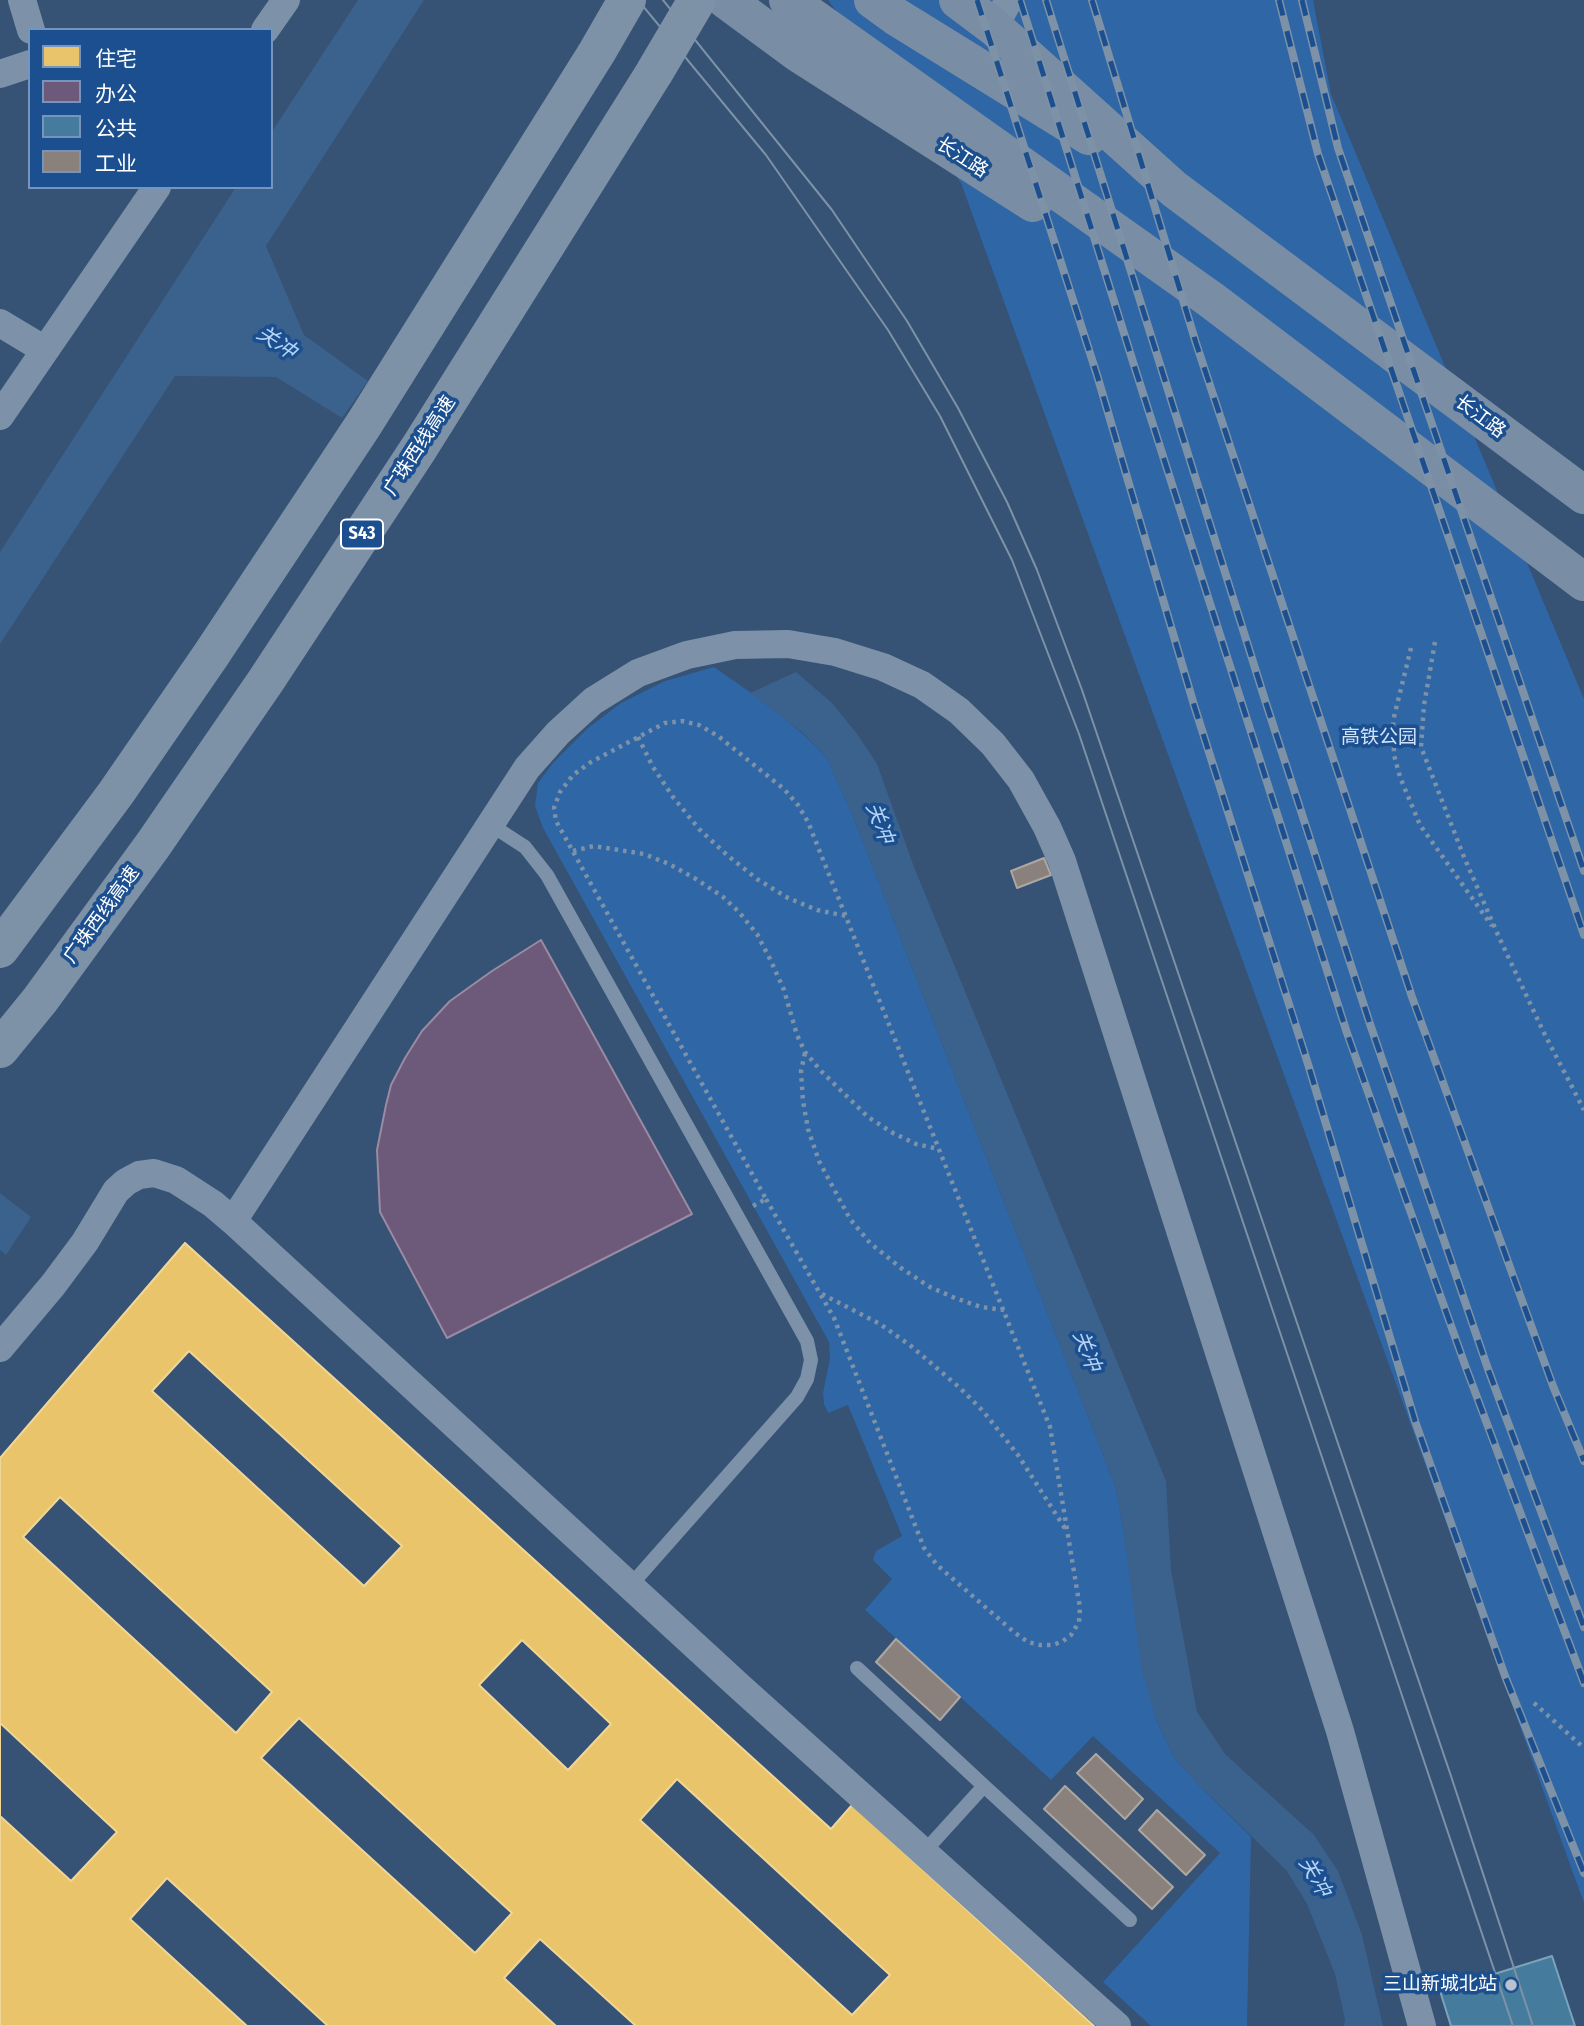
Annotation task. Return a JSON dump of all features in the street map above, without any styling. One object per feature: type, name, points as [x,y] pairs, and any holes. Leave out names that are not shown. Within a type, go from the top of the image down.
[{"type":"highway","points":[[0,949],[124,782],[211,655],[356,435],[627,0]]},
{"type":"highway","name":"广珠西线高速","points":[[0,1049],[40,1000],[153,845],[265,682],[419,448],[654,73],[696,0]]},
{"type":"main road","name":"长江路","points":[[726,0],[798,53],[1024,198],[1210,299]]},
{"type":"main road","name":"长江路","points":[[788,0],[1210,299],[1584,582]]},
{"type":"main road","name":"长江路","points":[[873,0],[1174,189],[1584,495]]},
{"type":"main road","name":"长江路","points":[[958,0],[1001,14],[1174,189]]},
{"type":"street","points":[[22,0],[30,28]]},
{"type":"street","points":[[266,28],[286,0]]},
{"type":"street","points":[[0,74],[28,65]]},
{"type":"street","points":[[0,416],[156,189]]},
{"type":"street","points":[[0,323],[45,350]]},
{"type":"street","points":[[233,1221],[527,768],[558,733],[593,701],[638,673],[687,655],[735,645],[788,644],[835,652],[883,667],[922,685],[959,711],[993,744],[1021,780],[1062,861],[1340,1731],[1422,2026]]},
{"type":"street","points":[[0,1348],[54,1285],[85,1242],[116,1191],[139,1175],[154,1173],[176,1180],[233,1221],[630,1586],[1117,2026]]},
{"type":"lane","points":[[491,825],[525,847],[547,875],[807,1341],[811,1360],[807,1379],[797,1397],[630,1586]]},
{"type":"lane","points":[[857,1668],[1130,1920]]},
{"type":"lane","points":[[924,1852],[984,1786]]},
{"type":"path","points":[[1435,642],[1424,705],[1421,747],[1464,858],[1498,935],[1584,1110]]},
{"type":"path","points":[[1411,648],[1393,721],[1394,755],[1400,777],[1420,825],[1498,935]]},
{"type":"path","points":[[682,721],[699,725],[718,736],[784,789],[808,822],[1050,1427],[1080,1608],[1079,1622],[1062,1641],[1053,1645],[1028,1642],[937,1564],[924,1548],[834,1318],[822,1294],[766,1199],[573,850],[556,821],[554,808],[560,792],[582,768],[664,723],[682,721]]},
{"type":"path","points":[[638,737],[653,767],[673,797],[699,829],[727,855],[788,898],[817,910],[846,916]]},
{"type":"path","points":[[573,850],[594,846],[645,854],[687,874],[723,897],[757,934],[771,959],[797,1035],[805,1052],[821,1071],[867,1117],[916,1144],[939,1149]]},
{"type":"path","points":[[805,1052],[801,1071],[808,1129],[819,1161],[850,1219],[870,1243],[930,1287],[981,1307],[1003,1310]]},
{"type":"path","points":[[737,1215],[766,1199]]},
{"type":"path","points":[[822,1294],[880,1324],[911,1346],[960,1388],[983,1411],[1018,1455],[1068,1533]]},
{"type":"path","points":[[1534,1703],[1584,1748]]},
{"type":"green space","name":"高铁公园","points":[[828,0],[1313,0],[1331,94],[1584,699],[1584,1903],[961,183]]},
{"type":"green space","points":[[714,667],[767,704],[827,758],[852,814],[1116,1488],[1156,1719],[1173,1756],[1251,1837],[1247,2026],[1151,2026],[1103,1982],[1220,1853],[1093,1736],[1051,1780],[865,1610],[892,1579],[873,1560],[876,1551],[902,1536],[848,1405],[828,1413],[824,1404],[823,1393],[830,1358],[829,1342],[543,828],[535,806],[538,783],[553,763],[588,728],[621,703],[665,681]]},
{"type":"water","name":"关冲","points":[[358,0],[424,0],[266,246],[304,335],[368,381],[342,418],[276,377],[175,376],[0,644],[0,552],[235,189],[273,189],[273,130]]},
{"type":"water","name":"关冲","points":[[796,672],[832,703],[877,764],[914,867],[1166,1481],[1171,1570],[1197,1712],[1225,1754],[1314,1835],[1338,1871],[1362,1935],[1383,2026],[1344,2026],[1335,1974],[1307,1904],[1287,1871],[1173,1756],[1156,1719],[1142,1671],[1116,1488],[852,814],[827,758],[803,733],[750,693]]},
{"type":"water","points":[[0,1193],[31,1217],[6,1255],[0,1250]]},
{"type":"building: 住宅","points":[[185,1243],[831,1829],[852,1805],[1094,2026],[0,2026],[0,1458]]},
{"type":"building: 住宅","points":[[189,1351],[402,1546],[364,1586],[152,1391]]},
{"type":"building: 住宅","points":[[60,1497],[272,1692],[236,1733],[23,1537]]},
{"type":"building: 住宅","points":[[522,1640],[611,1724],[568,1770],[479,1685]]},
{"type":"building: 住宅","points":[[299,1718],[512,1913],[475,1953],[261,1758]]},
{"type":"building: 住宅","points":[[0,1723],[117,1832],[71,1881],[0,1816]]},
{"type":"building: 住宅","points":[[677,1779],[890,1975],[852,2015],[640,1820]]},
{"type":"building: 住宅","points":[[167,1878],[328,2026],[247,2026],[130,1919]]},
{"type":"building: 住宅","points":[[540,1939],[636,2026],[556,2026],[504,1978]]},
{"type":"building: 办公","points":[[541,940],[692,1214],[447,1338],[380,1212],[377,1150],[386,1105],[391,1085],[405,1058],[422,1031],[450,1001]]},
{"type":"building: 公共","name":"三山新城北站","points":[[1552,1956],[1575,2026],[1451,2026],[1440,1991]]},
{"type":"building: 工业","points":[[1044,858],[1051,875],[1017,888],[1011,871]]},
{"type":"building: 工业","points":[[896,1639],[960,1697],[940,1720],[876,1662]]},
{"type":"building: 工业","points":[[1096,1754],[1143,1799],[1125,1819],[1077,1773]]},
{"type":"building: 工业","points":[[1065,1786],[1173,1887],[1152,1909],[1044,1809]]},
{"type":"building: 工业","points":[[1157,1810],[1205,1855],[1186,1875],[1139,1830]]},
{"type":"tram line","points":[[638,0],[766,155],[888,330],[940,416],[1012,560],[1079,734],[1513,2026]]},
{"type":"tram line","points":[[663,0],[832,210],[907,321],[958,408],[1007,502],[1037,570],[1082,690],[1450,1773],[1533,2026]]},
{"type":"railway","points":[[977,0],[1097,375],[1194,705],[1308,1064],[1415,1421],[1505,1676],[1584,1873]]},
{"type":"railway","points":[[1020,0],[1347,1033],[1465,1365],[1584,1683]]},
{"type":"railway","points":[[1046,0],[1265,700],[1370,1024],[1488,1369],[1584,1627]]},
{"type":"railway","points":[[1092,0],[1196,343],[1412,997],[1553,1386],[1584,1461]]},
{"type":"railway","points":[[1279,0],[1318,154],[1584,935]]},
{"type":"railway","points":[[1302,0],[1338,148],[1584,871]]},
{"type":"place","name":"三山新城北站","points":[[1511,1985]]}]
